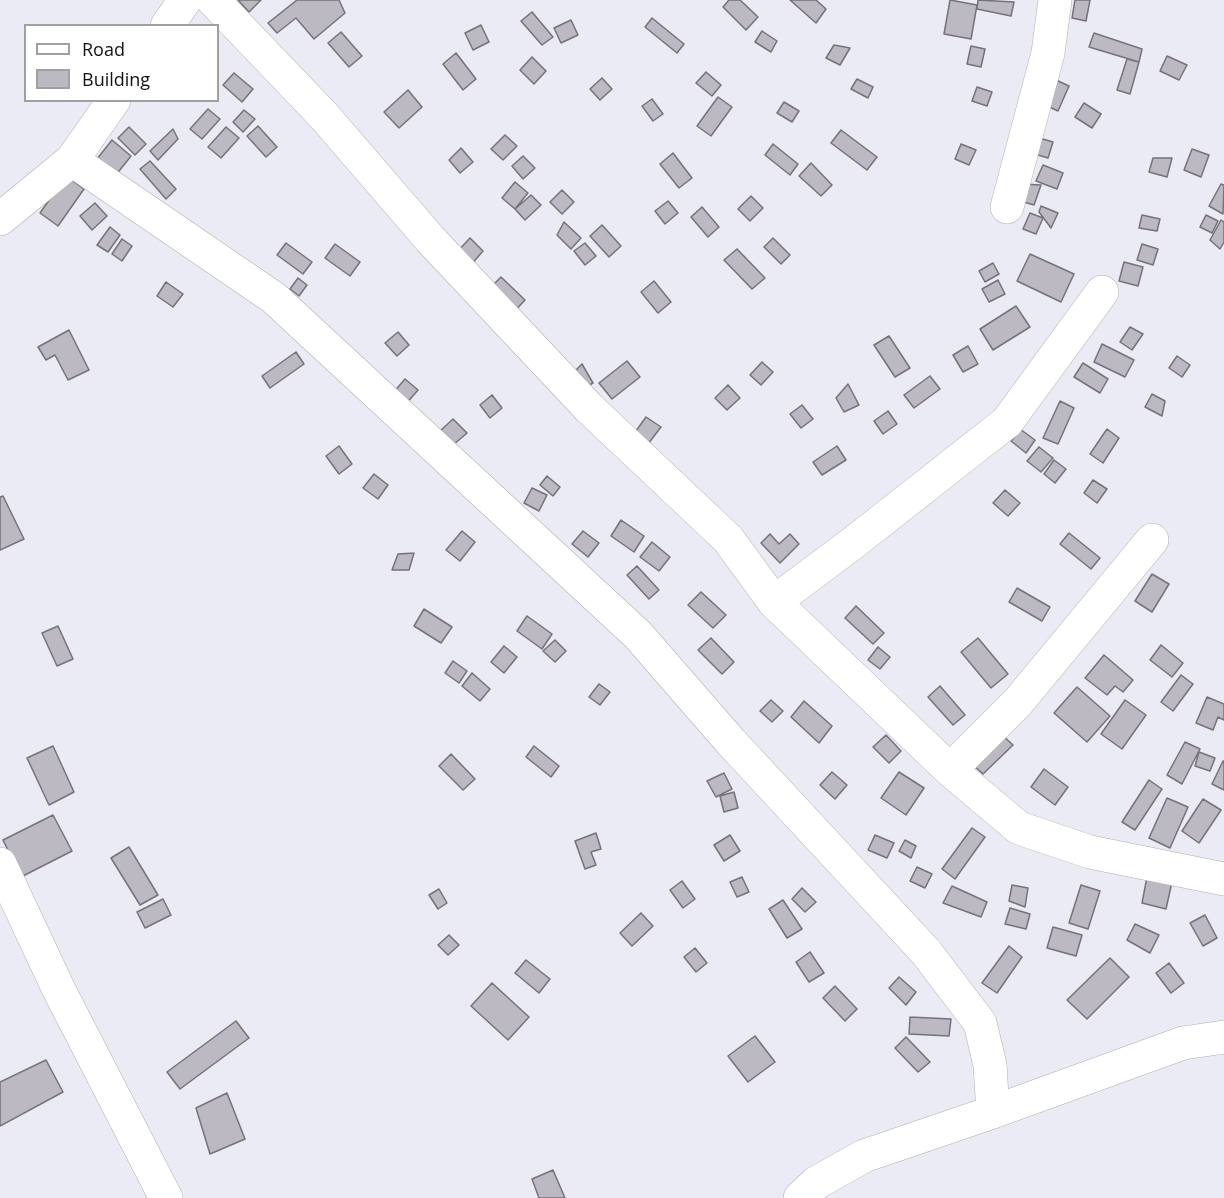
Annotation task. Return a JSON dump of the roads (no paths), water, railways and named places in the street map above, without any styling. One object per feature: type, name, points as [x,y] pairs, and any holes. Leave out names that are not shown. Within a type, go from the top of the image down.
[{"type":"street","points":[[168,24],[185,0]]},
{"type":"street","points":[[213,0],[324,116],[430,239],[589,408],[728,539],[774,602],[950,770],[1019,828],[1090,852],[1224,879]]},
{"type":"street","points":[[1007,207],[1048,53],[1055,0]]},
{"type":"street","points":[[0,219],[72,160],[113,102]]},
{"type":"street","points":[[72,160],[274,298],[638,635],[731,742],[926,952],[980,1023],[990,1065],[993,1112]]},
{"type":"street","points":[[774,602],[1007,422],[1102,292]]},
{"type":"street","points":[[950,770],[1018,702],[1152,540]]},
{"type":"street","points":[[0,864],[59,990],[166,1198]]},
{"type":"street","points":[[800,1198],[816,1183],[864,1156],[1183,1043],[1224,1037]]}]
